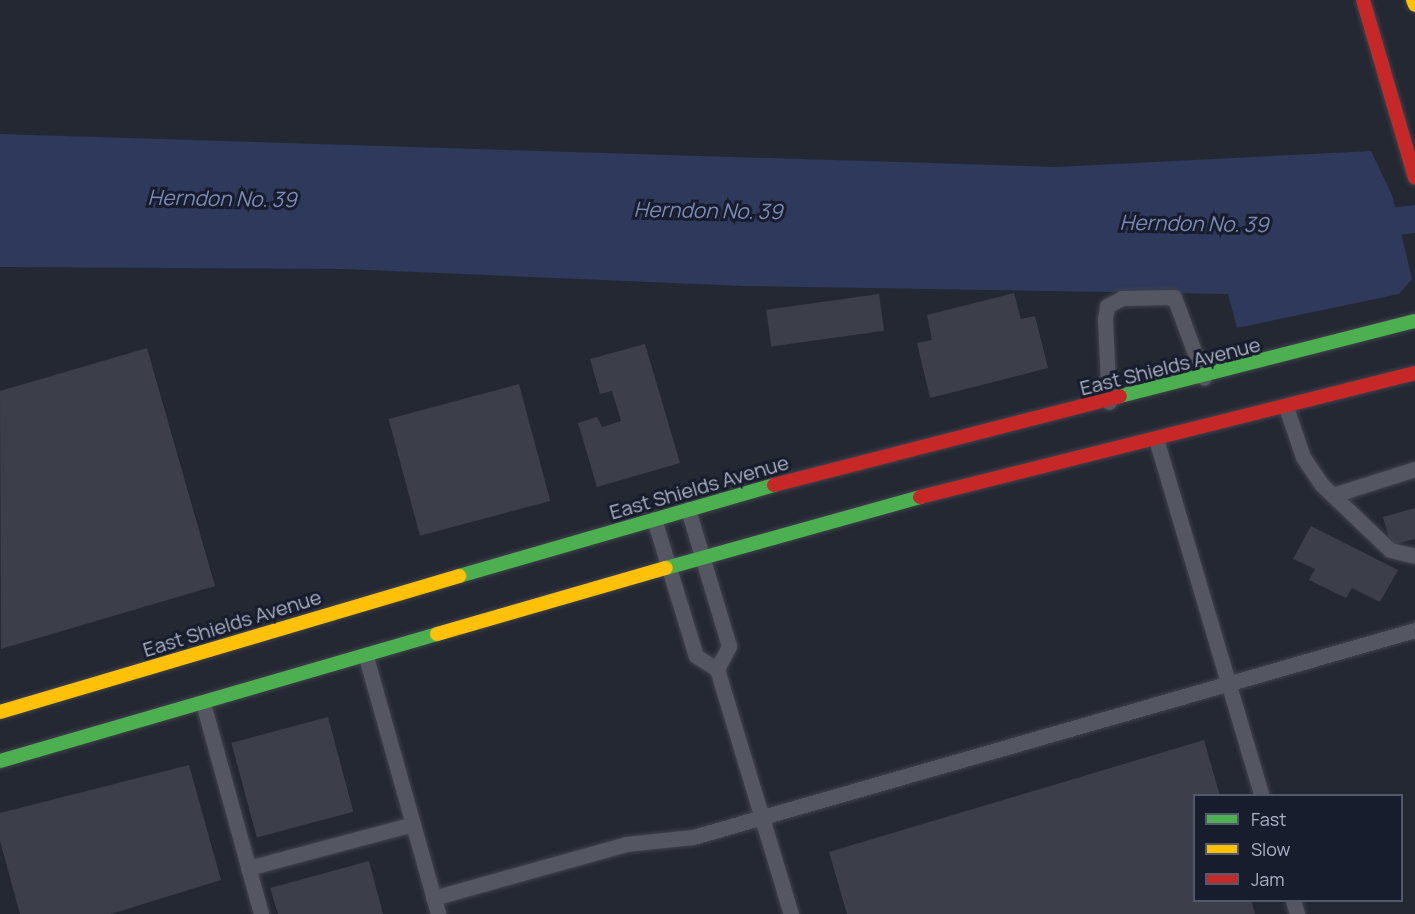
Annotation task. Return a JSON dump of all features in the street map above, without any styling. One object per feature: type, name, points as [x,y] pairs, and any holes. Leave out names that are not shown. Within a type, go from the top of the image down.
[{"type":"main road","points":[[1363,0],[1415,178]]},
{"type":"main road","points":[[1413,0],[1415,6]]},
{"type":"main road","name":"East Shields Avenue","points":[[0,712],[688,509],[1204,378],[1415,321]]},
{"type":"main road","points":[[0,761],[366,657],[702,556],[1415,373]]},
{"type":"lane","points":[[1109,402],[1105,319],[1107,306],[1122,298],[1174,297],[1204,378]]},
{"type":"lane","points":[[1286,407],[1303,457],[1333,495],[1390,550],[1415,556]]},
{"type":"lane","points":[[1156,439],[1262,794]]},
{"type":"lane","points":[[1333,495],[1415,469]]},
{"type":"lane","points":[[688,509],[729,646],[717,669]]},
{"type":"lane","points":[[654,519],[696,656],[717,669],[790,914]]},
{"type":"lane","points":[[433,898],[626,844],[693,837],[1415,630]]},
{"type":"lane","points":[[366,657],[438,914]]},
{"type":"lane","points":[[203,703],[261,914]]},
{"type":"lane","points":[[248,868],[413,824]]},
{"type":"water","points":[[0,134],[1055,167],[1371,151],[1392,195],[1412,279],[1399,294],[1237,328],[1228,294],[743,286],[344,269],[0,267]]},
{"type":"building","points":[[1014,293],[1021,319],[1035,316],[1048,368],[930,398],[917,343],[932,340],[927,315]]},
{"type":"building","points":[[879,294],[884,331],[771,347],[766,310]]},
{"type":"building","points":[[645,344],[680,463],[597,487],[578,423],[597,417],[602,427],[621,421],[612,391],[600,394],[590,359]]},
{"type":"building","points":[[147,348],[215,586],[1,649],[0,391]]},
{"type":"building","points":[[519,384],[550,501],[420,536],[389,419]]},
{"type":"building","points":[[1415,508],[1415,539],[1391,545],[1383,517]]},
{"type":"building","points":[[1311,526],[1398,570],[1380,602],[1352,588],[1346,598],[1309,580],[1315,569],[1293,559]]},
{"type":"building","points":[[328,717],[353,812],[257,838],[231,743]]},
{"type":"building","points":[[1204,740],[1219,794],[1193,794],[1193,902],[1252,902],[1255,914],[847,914],[829,852]]},
{"type":"building","points":[[189,765],[221,880],[111,914],[20,914],[0,841],[0,813]]},
{"type":"building","points":[[369,861],[383,914],[278,914],[270,888]]},
{"type":"waterway","name":"Herndon No. 39","points":[[1361,225],[1415,219]]},
{"type":"traffic: fast","points":[[1120,396],[1415,321]]},
{"type":"traffic: fast","points":[[459,576],[774,485]]},
{"type":"traffic: fast","points":[[666,568],[920,497]]},
{"type":"traffic: fast","points":[[0,761],[437,634]]},
{"type":"traffic: slow","points":[[1413,0],[1415,5]]},
{"type":"traffic: slow","points":[[437,634],[666,568]]},
{"type":"traffic: slow","points":[[0,712],[459,576]]},
{"type":"traffic: jam","points":[[1363,0],[1415,178]]},
{"type":"traffic: jam","points":[[920,497],[1415,373]]},
{"type":"traffic: jam","points":[[774,485],[1120,396]]}]
